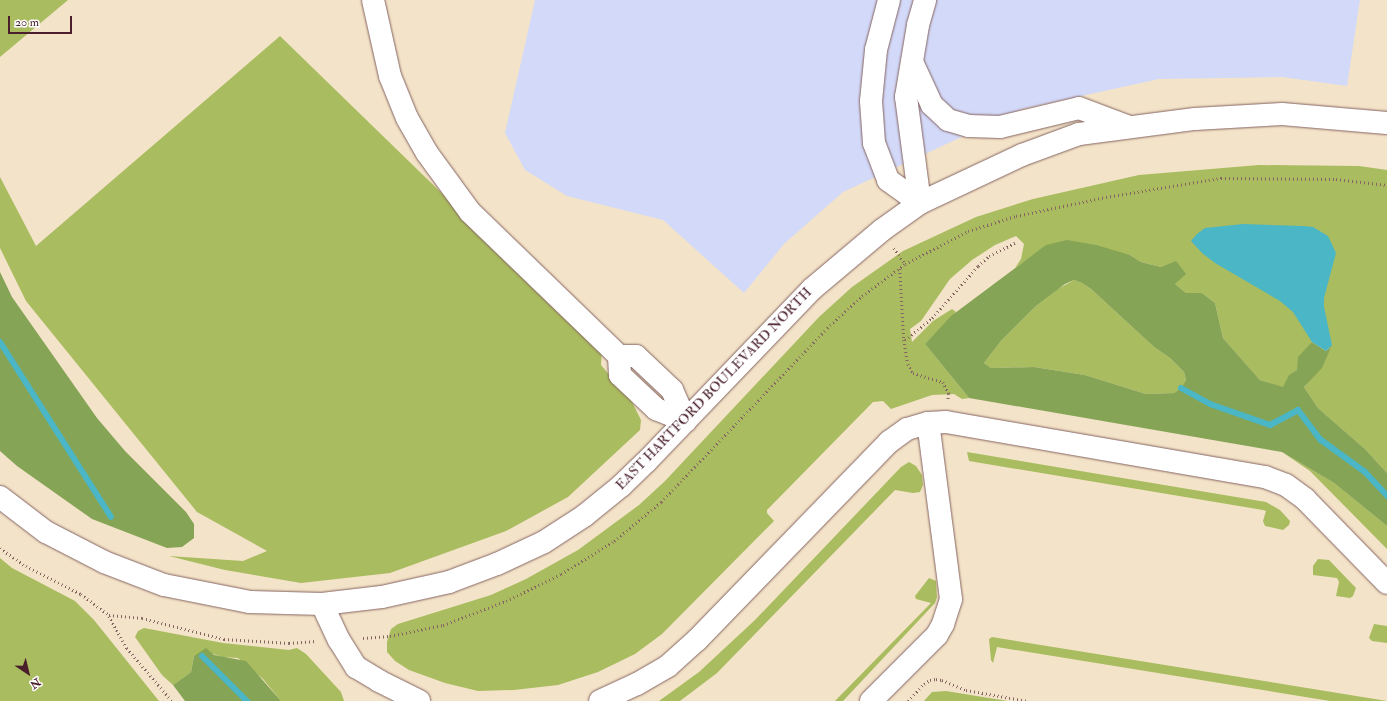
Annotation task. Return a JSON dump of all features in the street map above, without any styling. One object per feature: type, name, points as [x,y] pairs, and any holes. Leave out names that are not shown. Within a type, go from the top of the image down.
[{"type":"street","points":[[373,0],[390,76],[407,118],[427,153],[470,212],[619,356],[620,375],[656,409],[686,421]]},
{"type":"street","points":[[889,0],[876,50],[871,102],[874,142],[888,180],[920,203]]},
{"type":"street","points":[[920,203],[906,97],[918,25],[925,0]]},
{"type":"street","points":[[912,62],[932,105],[948,120],[970,126],[1000,127],[1079,108],[1130,127]]},
{"type":"street","name":"EAST HARTFORD BOULEVARD NORTH","points":[[0,497],[46,532],[104,562],[164,585],[250,602],[322,604],[382,597],[449,582],[497,564],[544,542],[584,516],[621,486],[686,421],[812,289],[882,230],[920,203],[1022,155],[1079,134],[1196,119],[1282,114],[1387,123]]},
{"type":"street","points":[[600,701],[637,684],[668,666],[697,640],[889,442],[907,429],[928,423],[953,424],[1265,477],[1286,484],[1305,499],[1387,583]]},
{"type":"street","points":[[871,701],[930,643],[943,624],[951,599],[928,423]]},
{"type":"street","points":[[322,604],[339,640],[356,667],[379,681],[419,701]]},
{"type":"path","points":[[390,636],[443,625],[506,601],[561,574],[614,541],[661,502],[827,328],[862,296],[900,268],[968,231],[1016,216],[1106,197],[1221,178],[1336,179],[1387,185]]},
{"type":"path","points":[[904,340],[932,318],[978,266],[989,256],[1015,243]]},
{"type":"path","points":[[900,268],[904,340],[910,369],[913,373],[943,382],[949,397]]},
{"type":"path","points":[[0,548],[26,566],[80,594],[108,615],[127,648],[172,701]]},
{"type":"path","points":[[108,615],[142,618],[224,639],[289,643]]},
{"type":"path","points":[[908,701],[924,684],[936,679],[966,690],[1027,701]]},
{"type":"shaded area","points":[[535,0],[1360,0],[1347,86],[1282,77],[1159,79],[1022,109],[843,192],[784,244],[744,293],[663,220],[567,196],[525,170],[505,133]]},
{"type":"green space","points":[[0,0],[68,0],[0,57]]},
{"type":"green space","points":[[280,36],[602,349],[601,365],[632,402],[641,420],[640,430],[568,497],[506,531],[390,573],[301,583],[225,570],[169,556],[243,561],[267,551],[197,512],[26,301],[0,248],[0,177],[36,246]]},
{"type":"green space","points":[[1259,165],[1359,166],[1387,170],[1387,473],[1365,449],[1318,408],[1304,387],[1319,370],[1331,347],[1312,342],[1297,370],[1289,376],[1284,388],[1260,380],[1223,338],[1215,303],[1202,293],[1186,293],[1175,284],[1177,262],[1161,267],[1141,262],[1130,255],[1046,246],[1015,268],[1021,259],[1024,244],[1016,236],[995,245],[972,260],[950,279],[921,321],[910,329],[912,342],[933,321],[952,309],[956,312],[925,344],[969,398],[962,399],[954,394],[932,395],[891,409],[883,401],[873,402],[767,510],[767,513],[774,521],[662,634],[635,654],[598,672],[558,685],[514,690],[478,691],[445,683],[409,670],[395,661],[387,652],[387,642],[391,629],[398,624],[491,595],[526,579],[578,550],[639,505],[665,481],[819,317],[852,287],[903,251],[976,217],[1033,199],[1139,175]]},
{"type":"green space","points":[[1067,240],[1096,245],[1130,255],[1141,262],[1161,267],[1176,261],[1186,274],[1175,284],[1186,293],[1202,293],[1215,303],[1223,338],[1260,380],[1283,387],[1289,375],[1297,370],[1298,357],[1312,342],[1326,351],[1332,345],[1322,368],[1304,387],[1318,408],[1365,449],[1387,473],[1387,526],[1334,483],[1282,452],[969,398],[925,344],[951,316],[1046,245]],"holes":[[[1074,280],[1091,289],[1154,347],[1170,358],[1184,372],[1186,380],[1181,388],[1174,393],[1146,394],[1085,375],[1034,367],[991,368],[984,363],[1001,341],[1036,306],[1065,284]]]},
{"type":"green space","points":[[0,272],[12,297],[97,418],[125,451],[186,512],[194,524],[194,538],[182,547],[167,548],[92,519],[17,466],[0,451]]},
{"type":"green space","points":[[1074,280],[1091,289],[1154,347],[1170,358],[1184,372],[1186,380],[1181,388],[1174,393],[1146,394],[1085,375],[1034,367],[991,368],[984,363],[1001,341],[1036,306],[1058,289]]},
{"type":"green space","points":[[967,452],[1266,502],[1280,510],[1290,521],[1289,525],[1283,530],[1265,526],[1263,521],[1266,511],[1263,510],[969,461]]},
{"type":"green space","points":[[1282,452],[1334,483],[1387,526],[1387,549],[1310,471]]},
{"type":"green space","points":[[909,462],[916,466],[922,475],[923,485],[920,492],[913,493],[895,490],[717,673],[680,701],[659,701],[699,672],[755,620],[901,467]]},
{"type":"green space","points":[[0,558],[12,568],[75,601],[94,620],[159,701],[0,701]]},
{"type":"green space","points":[[1318,559],[1329,560],[1356,588],[1353,596],[1350,598],[1336,596],[1339,582],[1337,578],[1313,575],[1313,566]]},
{"type":"green space","points":[[929,578],[936,581],[937,597],[935,603],[843,701],[835,701],[931,603],[916,599],[915,596]]},
{"type":"green space","points":[[1374,624],[1387,626],[1387,643],[1372,641],[1369,638]]},
{"type":"green space","points":[[144,628],[223,643],[289,650],[297,648],[306,654],[341,692],[344,701],[281,701],[263,679],[238,658],[222,657],[210,653],[194,656],[191,672],[173,685],[162,675],[135,637],[138,631]]},
{"type":"green space","points":[[992,637],[1387,701],[1330,701],[997,647],[993,663],[991,660],[989,639]]},
{"type":"green space","points":[[206,648],[214,655],[246,661],[281,701],[185,701],[173,685],[191,672],[194,656]]},
{"type":"green space","points":[[946,691],[1008,701],[924,701],[932,692]]},
{"type":"water","points":[[1243,224],[1313,227],[1328,236],[1336,253],[1324,298],[1324,307],[1332,345],[1326,351],[1312,342],[1293,312],[1280,301],[1215,263],[1202,253],[1191,241],[1205,228]]},
{"type":"waterway","points":[[0,342],[111,517]]},
{"type":"waterway","points":[[1181,388],[1210,404],[1270,425],[1298,410],[1321,440],[1365,472],[1387,496]]},
{"type":"waterway","points":[[202,656],[247,701]]}]
